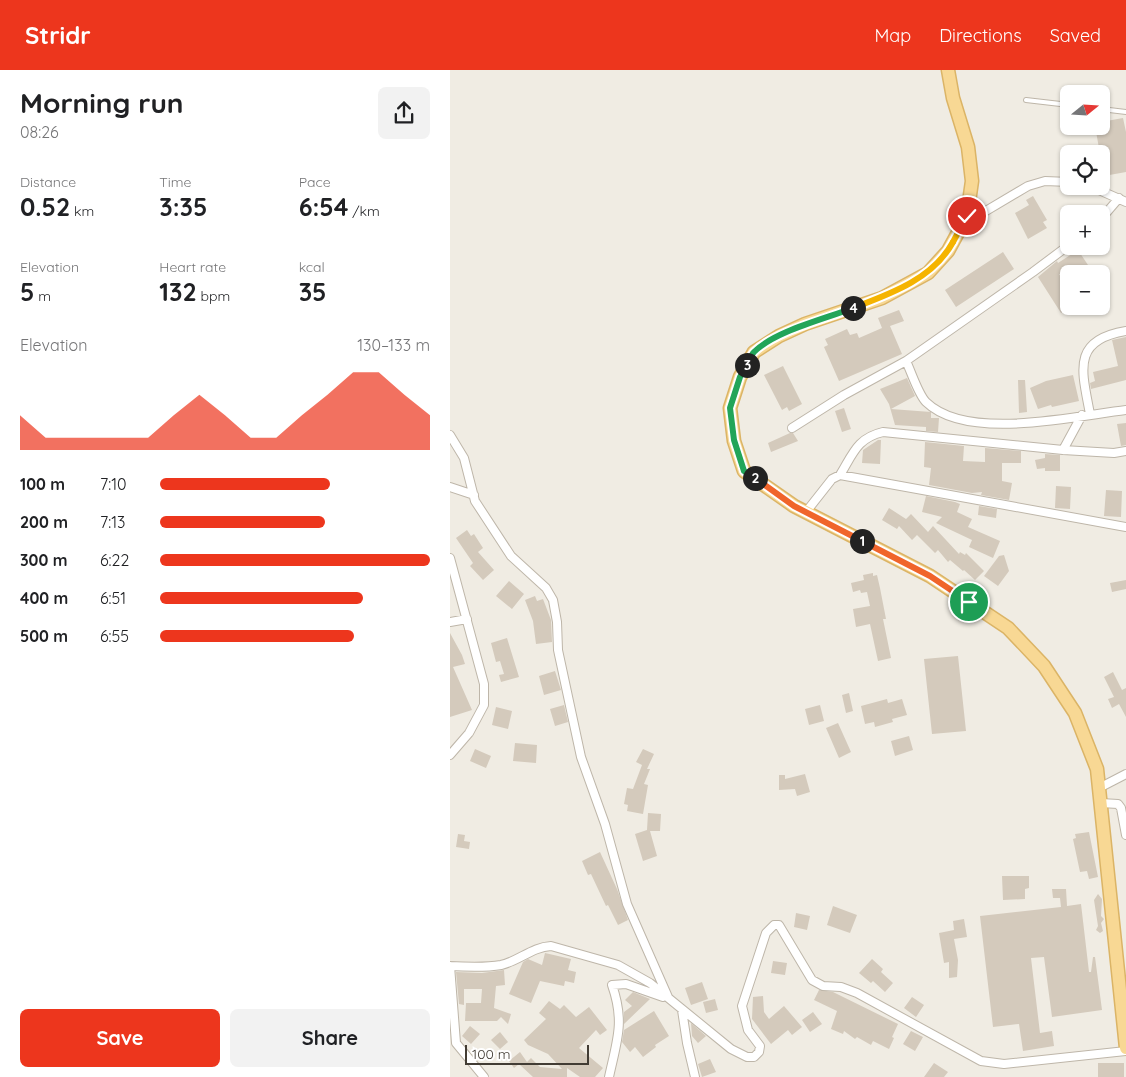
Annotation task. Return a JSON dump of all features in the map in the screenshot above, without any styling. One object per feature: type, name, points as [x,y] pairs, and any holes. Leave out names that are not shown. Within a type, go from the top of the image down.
[{"type":"main road","points":[[948,70],[953,98],[968,147],[972,181],[967,216],[948,251],[928,273],[882,298],[805,324],[779,336],[754,352],[740,377],[730,408],[734,440],[744,471],[794,506],[930,576],[1008,628],[1044,666],[1075,713],[1097,769],[1126,1049]]},
{"type":"street","points":[[962,225],[1028,186],[1045,181],[1060,182]]},
{"type":"street","points":[[1110,195],[1122,200],[1110,211]]},
{"type":"street","points":[[792,428],[844,395],[906,361],[1060,252]]},
{"type":"street","points":[[1063,450],[1086,415],[1082,372],[1085,357],[1092,344],[1108,334],[1126,331]]},
{"type":"street","points":[[906,361],[925,401],[940,412],[963,419],[991,424],[1026,424],[1126,410]]},
{"type":"street","points":[[840,475],[860,442],[871,435],[883,432],[1063,450],[1114,453],[1126,451]]},
{"type":"street","points":[[450,435],[464,458],[475,501],[511,556],[546,588],[553,600],[557,622],[558,650],[581,757],[605,824],[627,904],[669,999]]},
{"type":"street","points":[[806,512],[832,478],[840,475],[1126,528]]},
{"type":"street","points":[[450,487],[474,495]]},
{"type":"street","points":[[450,558],[484,684],[484,705],[469,733],[450,755]]},
{"type":"street","points":[[450,622],[467,619]]},
{"type":"street","points":[[1099,788],[1126,774]]},
{"type":"street","points":[[1101,803],[1118,804],[1121,808],[1126,834]]},
{"type":"street","points":[[484,1077],[456,1043],[450,966],[473,967],[502,964],[540,946],[551,946],[618,965],[650,983],[732,1049],[747,1057],[754,1057],[759,1052],[760,1046],[748,1030],[742,1006],[766,933],[774,924],[779,925],[812,980],[823,986],[841,987],[857,993],[982,1061],[1004,1064],[1126,1049]]},
{"type":"street","points":[[609,1077],[620,1025],[618,1003],[612,984],[626,984],[669,999]]},
{"type":"street","points":[[682,1010],[695,1077]]},
{"type":"lane","points":[[1026,100],[1060,104]]},
{"type":"lane","points":[[1110,110],[1126,112]]},
{"type":"building","points":[[1123,118],[1126,132],[1126,172],[1110,175],[1110,145],[1098,145],[1097,135],[1110,135],[1110,120]]},
{"type":"building","points":[[1033,196],[1047,220],[1043,222],[1047,228],[1028,239],[1015,213],[1029,205],[1026,200]]},
{"type":"building","points":[[1003,252],[1014,269],[956,307],[945,290]]},
{"type":"building","points":[[1070,255],[1081,255],[1088,265],[1060,265],[1060,311],[1038,277],[1057,261],[1058,263]]},
{"type":"building","points":[[899,310],[904,321],[890,326],[902,354],[839,381],[824,347],[828,345],[825,339],[847,329],[850,335],[857,333],[859,338],[882,328],[878,318]]},
{"type":"building","points":[[1126,337],[1126,380],[1091,389],[1090,383],[1095,381],[1093,372],[1118,366],[1112,340]]},
{"type":"building","points":[[783,366],[802,404],[789,411],[787,407],[782,410],[764,375]]},
{"type":"building","points":[[1073,375],[1079,401],[1038,409],[1030,388],[1046,381]]},
{"type":"building","points":[[907,378],[915,396],[891,409],[931,412],[931,418],[939,418],[938,432],[926,431],[926,427],[895,425],[889,404],[880,389]]},
{"type":"building","points":[[1018,380],[1025,380],[1027,412],[1019,413]]},
{"type":"building","points":[[844,408],[851,429],[842,432],[835,411]]},
{"type":"building","points":[[1126,423],[1126,445],[1121,446],[1117,424]]},
{"type":"building","points":[[793,433],[798,441],[771,452],[768,443]]},
{"type":"building","points":[[881,440],[880,464],[862,463],[863,450]]},
{"type":"building","points":[[925,442],[964,446],[963,461],[985,462],[985,448],[1021,451],[1021,463],[1002,463],[1002,481],[1012,483],[1009,500],[981,495],[982,492],[972,493],[929,485],[931,468],[924,467]]},
{"type":"building","points":[[1045,454],[1060,455],[1060,471],[1045,471],[1045,468],[1037,469],[1035,460],[1045,458]]},
{"type":"building","points":[[1056,486],[1071,487],[1070,509],[1055,508]]},
{"type":"building","points":[[1106,490],[1122,491],[1121,517],[1104,516]]},
{"type":"building","points":[[926,496],[960,504],[957,512],[972,519],[968,527],[1000,541],[993,558],[969,547],[972,540],[936,523],[942,517],[922,512]]},
{"type":"building","points":[[979,506],[997,509],[996,518],[978,515]]},
{"type":"building","points":[[889,508],[906,519],[911,514],[928,532],[933,526],[959,554],[960,552],[965,555],[966,553],[984,571],[975,580],[950,560],[948,562],[938,550],[935,553],[917,535],[912,540],[899,526],[897,529],[882,520]]},
{"type":"building","points":[[467,530],[471,536],[474,534],[483,548],[478,552],[494,570],[483,580],[470,566],[473,563],[456,538]]},
{"type":"building","points":[[1004,555],[1009,571],[998,586],[984,576],[999,556]]},
{"type":"building","points":[[873,573],[873,576],[877,575],[880,588],[886,619],[883,619],[891,658],[878,661],[870,624],[856,627],[853,609],[870,606],[867,592],[861,593],[860,590],[853,592],[851,583],[864,580],[863,575]]},
{"type":"building","points":[[1126,580],[1126,589],[1112,592],[1110,583]]},
{"type":"building","points":[[509,581],[524,594],[512,609],[496,596]]},
{"type":"building","points":[[535,596],[537,601],[543,599],[551,620],[552,642],[536,644],[533,621],[525,600]]},
{"type":"building","points":[[450,633],[465,664],[453,667],[472,710],[450,717]]},
{"type":"building","points":[[507,638],[519,677],[501,682],[499,675],[504,674],[500,661],[496,662],[491,643]]},
{"type":"building","points":[[958,656],[966,731],[932,734],[924,659]]},
{"type":"building","points":[[555,671],[561,690],[544,695],[539,676]]},
{"type":"building","points":[[1113,672],[1122,690],[1126,688],[1126,717],[1119,704],[1112,708],[1108,699],[1114,697],[1104,677]]},
{"type":"building","points":[[849,693],[853,711],[846,713],[842,695]]},
{"type":"building","points":[[887,699],[888,703],[902,699],[907,715],[892,719],[893,722],[875,727],[874,722],[865,724],[861,706]]},
{"type":"building","points":[[564,705],[568,722],[555,726],[550,709]]},
{"type":"building","points":[[820,705],[824,721],[809,725],[805,709]]},
{"type":"building","points":[[496,707],[512,711],[508,729],[492,725]]},
{"type":"building","points":[[838,723],[851,752],[839,758],[826,728]]},
{"type":"building","points":[[909,736],[913,750],[895,756],[891,741]]},
{"type":"building","points":[[515,743],[537,745],[536,763],[513,761]]},
{"type":"building","points":[[475,749],[491,756],[486,768],[470,761]]},
{"type":"building","points":[[643,749],[654,754],[647,769],[650,769],[644,784],[648,785],[643,814],[627,811],[628,805],[624,804],[627,788],[633,789],[642,765],[636,762]]},
{"type":"building","points":[[805,774],[810,792],[797,796],[795,789],[779,790],[779,775],[785,775],[785,779]]},
{"type":"building","points":[[648,813],[661,814],[660,831],[650,831],[657,856],[643,861],[635,834],[647,830]]},
{"type":"building","points":[[1089,832],[1098,877],[1089,879],[1087,871],[1080,872],[1073,839],[1076,838],[1075,834]]},
{"type":"building","points":[[458,834],[465,835],[464,841],[470,842],[469,849],[456,847]]},
{"type":"building","points":[[600,852],[617,889],[628,920],[618,925],[608,905],[606,906],[591,874],[588,875],[582,861]]},
{"type":"building","points":[[1002,876],[1029,876],[1029,888],[1025,889],[1025,899],[1003,900]]},
{"type":"building","points":[[1052,889],[1066,889],[1067,906],[1081,904],[1089,972],[1091,972],[1093,957],[1095,957],[1102,1010],[1052,1017],[1044,957],[1031,958],[1040,1033],[1052,1031],[1054,1046],[1023,1051],[1019,1024],[993,1027],[980,916],[1061,907],[1060,898],[1053,898]]},
{"type":"building","points":[[1098,894],[1102,899],[1101,916],[1104,919],[1101,923],[1103,931],[1100,933],[1096,930],[1098,926],[1094,900]]},
{"type":"building","points":[[833,906],[857,915],[850,933],[827,925]]},
{"type":"building","points":[[796,913],[810,916],[807,930],[794,927]]},
{"type":"building","points":[[964,919],[967,937],[954,939],[958,960],[957,977],[949,978],[949,962],[944,963],[939,933],[954,930],[953,921]]},
{"type":"building","points":[[545,953],[571,959],[568,970],[576,972],[574,983],[565,981],[564,986],[540,981],[531,1003],[509,994],[523,962],[528,959],[542,965]]},
{"type":"building","points":[[872,959],[883,969],[881,972],[893,983],[885,992],[873,981],[871,983],[859,973]]},
{"type":"building","points":[[773,961],[787,963],[785,975],[771,973]]},
{"type":"building","points":[[504,970],[505,985],[496,986],[494,1008],[511,1014],[508,1024],[501,1017],[497,1021],[465,1021],[466,1003],[481,1003],[482,989],[464,989],[464,1005],[459,1004],[456,972],[482,973]]},
{"type":"building","points":[[702,982],[708,999],[691,1005],[685,988]]},
{"type":"building","points":[[819,990],[833,992],[898,1024],[889,1049],[873,1041],[871,1045],[857,1037],[855,1039],[844,1031],[843,1034],[831,1029],[837,1011],[814,1000]]},
{"type":"building","points":[[633,992],[650,999],[624,1024],[624,1012],[632,1006],[625,1000]]},
{"type":"building","points":[[763,996],[764,1012],[769,1019],[784,1006],[802,1027],[792,1035],[788,1030],[771,1044],[752,1019],[753,997]]},
{"type":"building","points":[[912,997],[924,1005],[916,1017],[904,1008]]},
{"type":"building","points":[[715,999],[718,1010],[706,1013],[703,1002]]},
{"type":"building","points":[[549,1001],[560,1009],[564,1005],[576,1017],[589,1007],[607,1030],[600,1035],[596,1030],[579,1048],[603,1068],[595,1077],[580,1077],[567,1068],[567,1077],[533,1077],[519,1064],[514,1068],[509,1061],[520,1052],[527,1062],[531,1058],[540,1067],[562,1069],[548,1054],[528,1045],[524,1040],[546,1019],[539,1013]]},
{"type":"building","points":[[654,1011],[669,1036],[655,1045],[656,1047],[643,1057],[635,1047],[630,1052],[622,1042],[624,1030]]},
{"type":"building","points":[[813,1012],[822,1024],[810,1032],[802,1020]]},
{"type":"building","points":[[691,1023],[706,1036],[698,1043],[692,1036]]},
{"type":"building","points":[[470,1026],[480,1034],[471,1044],[462,1036]]},
{"type":"building","points":[[911,1031],[923,1037],[915,1051],[903,1044]]},
{"type":"building","points":[[500,1032],[508,1042],[500,1049],[491,1040]]},
{"type":"building","points":[[710,1059],[716,1072],[702,1077],[698,1064]]},
{"type":"building","points":[[934,1063],[948,1072],[944,1077],[924,1077]]},
{"type":"building","points":[[1098,1063],[1124,1063],[1124,1077],[1098,1077]]},
{"type":"route","points":[[967,216],[948,251],[928,273],[882,298],[805,324],[779,336],[754,352],[740,377],[730,408],[734,440],[744,471],[794,506],[930,576],[969,602]]}]
